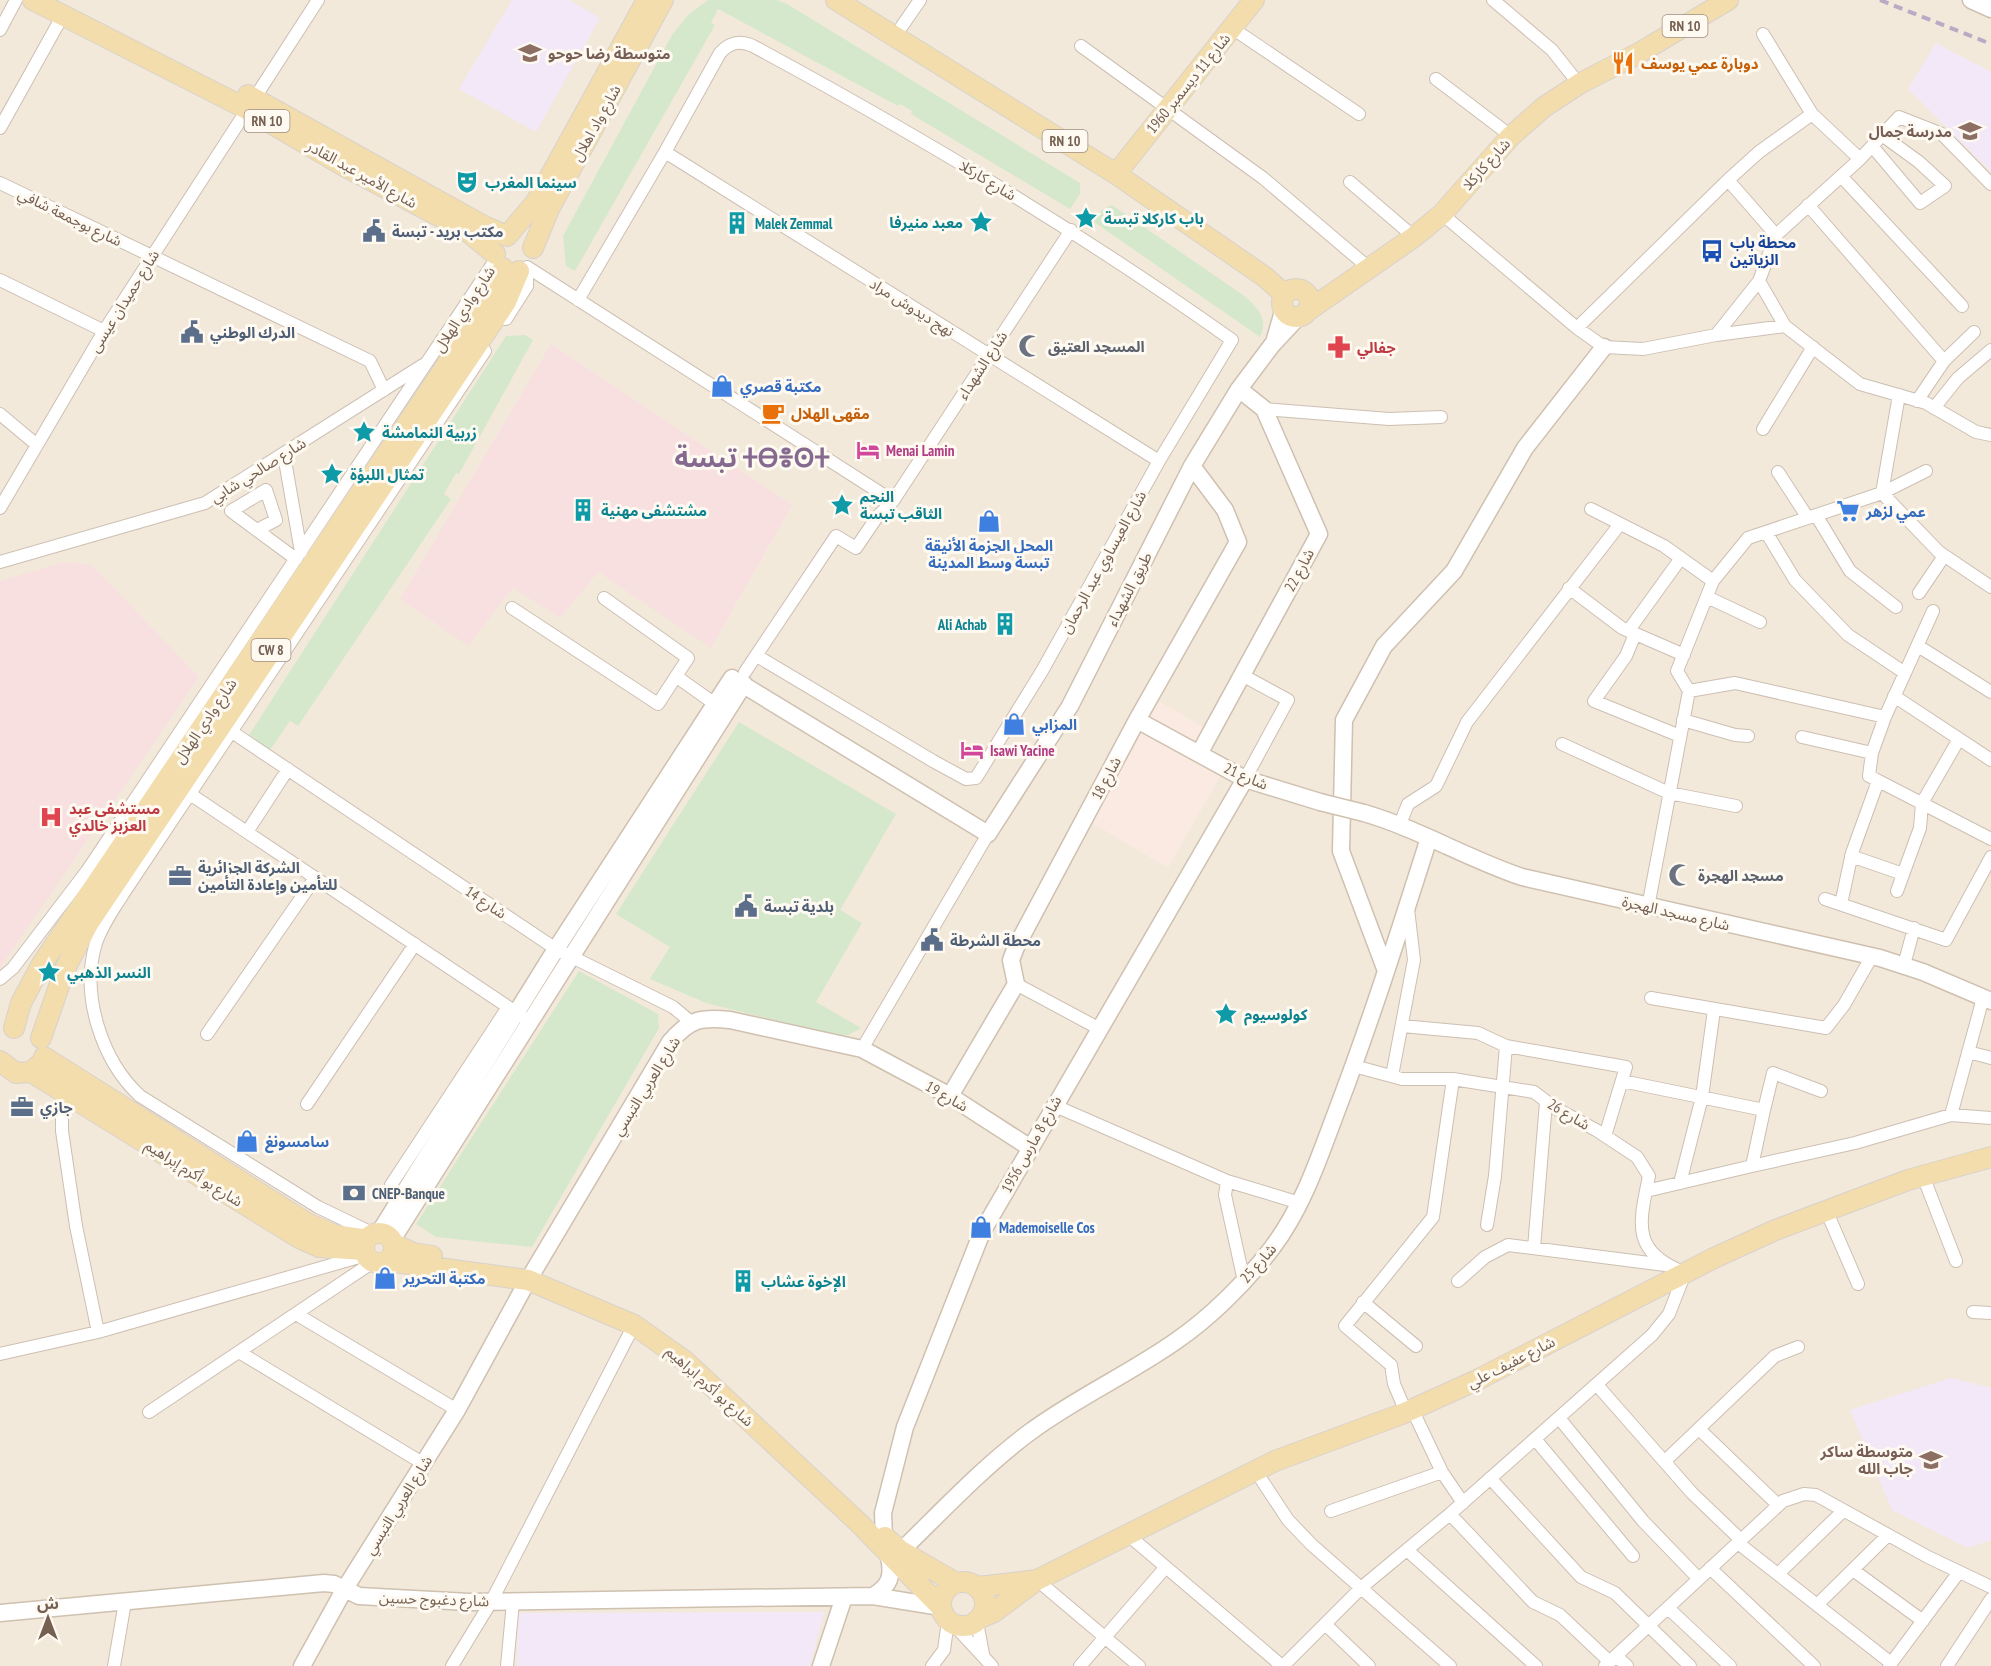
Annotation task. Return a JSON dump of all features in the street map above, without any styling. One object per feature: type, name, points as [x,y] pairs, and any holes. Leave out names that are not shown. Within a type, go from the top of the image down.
[{"type":"main road","name":"شارع الأمير عبد القادر","points":[[33,0],[63,8],[507,236]]},
{"type":"main road","name":"شارع واد اهلال","points":[[507,236],[536,202],[647,0]]},
{"type":"main road","name":"شارع واد اهلال","points":[[533,248],[549,209],[663,0]]},
{"type":"main road","name":"RN 10","points":[[836,0],[1119,170]]},
{"type":"main road","name":"RN 10","points":[[857,0],[902,26],[1119,170],[1265,277],[1295,302]]},
{"type":"main road","name":"شارع 11 ديسمبر 1960","points":[[1119,170],[1254,0]]},
{"type":"main road","name":"شارع كاركلا","points":[[1295,302],[1341,289],[1414,237],[1442,214],[1511,136],[1544,106],[1728,0]]},
{"type":"main road","name":"شارع الأمير عبد القادر","points":[[249,103],[345,166],[467,231],[508,264]]},
{"type":"main road","points":[[514,234],[526,238],[533,248],[533,258],[508,264],[498,243],[514,234]]},
{"type":"main road","name":"شارع وادي الهلال","points":[[39,1055],[65,969],[105,897],[506,302],[508,264]]},
{"type":"main road","name":"شارع وادي الهلال","points":[[5,1032],[42,964],[490,301],[508,264]]},
{"type":"main road","points":[[3,1070],[16,1073],[39,1055],[29,1028],[5,1032]]},
{"type":"main road","name":"شارع بو أكرم إبراهيم","points":[[39,1055],[62,1091],[299,1238],[319,1247],[377,1246]]},
{"type":"main road","name":"شارع بو أكرم إبراهيم","points":[[39,1055],[307,1223],[334,1235],[377,1246]]},
{"type":"main road","name":"شارع عفيف علي","points":[[979,1620],[994,1612],[1037,1580],[1255,1470],[1409,1410],[1477,1380],[1685,1273],[1773,1231],[1923,1176],[1990,1158]]},
{"type":"main road","name":"شارع بو أكرم ابراهيم","points":[[377,1246],[530,1276],[636,1317],[666,1336],[692,1357],[884,1536],[895,1554],[948,1618]]},
{"type":"main road","name":"شارع بو أكرم ابراهيم","points":[[530,1276],[634,1325],[685,1361],[895,1554],[956,1583]]},
{"type":"main road","name":"شارع عفيف علي","points":[[978,1587],[1037,1580]]},
{"type":"main road","points":[[968,1582],[978,1587],[986,1605],[979,1620],[962,1627],[948,1618],[944,1593],[956,1583],[968,1582]]},
{"type":"street","name":"شارع حميدان عيسى","points":[[0,508],[104,331],[249,103],[318,0]]},
{"type":"street","points":[[902,26],[920,0]]},
{"type":"street","points":[[1493,0],[1552,50],[1579,84]]},
{"type":"street","points":[[1971,0],[1991,9]]},
{"type":"street","points":[[0,30],[9,5]]},
{"type":"street","points":[[0,128],[63,8]]},
{"type":"street","points":[[1232,28],[1359,114]]},
{"type":"street","points":[[1763,34],[1812,114],[1860,159]]},
{"type":"street","name":"شارع كاركلا","points":[[665,152],[720,53],[732,43],[740,42],[753,46],[837,91],[1071,230],[1232,340]]},
{"type":"street","points":[[1081,46],[1263,178],[1368,268]]},
{"type":"street","points":[[1436,79],[1511,136]]},
{"type":"street","points":[[1577,328],[1728,180],[1759,152],[1812,114]]},
{"type":"street","points":[[1716,335],[1759,281],[1776,235],[1860,159],[1899,117],[1942,134],[1991,184]]},
{"type":"street","points":[[1872,146],[1920,203],[1945,186],[1919,162],[1882,135]]},
{"type":"street","points":[[578,300],[665,152]]},
{"type":"street","name":"نهج ديدوش مراد","points":[[665,152],[1159,461]]},
{"type":"street","points":[[1841,176],[1962,306]]},
{"type":"street","points":[[1728,180],[1776,235]]},
{"type":"street","points":[[1350,182],[1414,237]]},
{"type":"street","name":"شارع بوجمعة شافي","points":[[0,183],[370,361],[384,390]]},
{"type":"street","points":[[1808,206],[1944,361]]},
{"type":"street","points":[[1442,214],[1577,328],[1604,347],[1643,349],[1716,335],[1785,326]]},
{"type":"street","name":"شارع الشهداء","points":[[757,656],[836,536],[856,548],[877,517],[893,501],[1071,230]]},
{"type":"street","points":[[508,264],[578,300],[893,501]]},
{"type":"street","name":"شارع وادي الهلال","points":[[0,979],[14,968],[87,871],[429,361],[508,264],[527,286],[102,927]]},
{"type":"street","points":[[0,280],[104,331]]},
{"type":"street","points":[[1759,281],[1785,326],[1860,384],[1917,401],[1976,432],[1991,435]]},
{"type":"street","name":"طريق الشهداء","points":[[862,1049],[988,834],[1070,706],[1192,466],[1239,389],[1272,345],[1295,302]]},
{"type":"street","points":[[1917,401],[1944,361],[1974,332]]},
{"type":"street","name":"شارع العيساوي عبد الرحمان","points":[[757,656],[933,761],[970,780],[978,775],[1042,671],[1159,461],[1232,340]]},
{"type":"street","points":[[1386,970],[1341,851],[1344,720],[1384,646],[1454,571],[1525,448],[1604,347]]},
{"type":"street","points":[[1763,429],[1813,347]]},
{"type":"street","points":[[1934,408],[1958,378],[1991,350]]},
{"type":"street","name":"شارع صالحي شابي","points":[[0,562],[205,503],[429,361]]},
{"type":"street","name":"شارع 22","points":[[1199,754],[1318,534],[1264,409],[1239,389]]},
{"type":"street","points":[[1882,493],[1899,395]]},
{"type":"street","points":[[1264,409],[1389,419],[1441,417]]},
{"type":"street","points":[[0,414],[37,445]]},
{"type":"street","points":[[284,455],[299,555]]},
{"type":"street","name":"شارع 18","points":[[1016,984],[1011,960],[1016,947],[1137,720],[1238,542],[1225,510],[1192,466]]},
{"type":"street","points":[[1648,907],[1689,691],[1677,671],[1713,581],[1748,538],[1882,493],[1926,471]]},
{"type":"street","points":[[1778,472],[1850,571],[1896,607]]},
{"type":"street","points":[[1882,493],[1944,556],[1991,586]]},
{"type":"street","points":[[1591,509],[1665,546],[1713,581]]},
{"type":"street","points":[[1400,824],[1408,804],[1436,786],[1467,722],[1620,524]]},
{"type":"street","points":[[257,530],[299,555]]},
{"type":"street","points":[[1766,532],[1795,580],[1848,635],[1905,674]]},
{"type":"street","points":[[1919,593],[1944,556]]},
{"type":"street","points":[[1680,736],[1594,701],[1626,656],[1632,632],[1681,558]]},
{"type":"street","points":[[1569,588],[1632,632],[1684,655]]},
{"type":"street","points":[[1707,597],[1760,622]]},
{"type":"street","points":[[512,608],[658,704],[688,658],[604,598]]},
{"type":"street","points":[[1933,611],[1885,717],[1872,753],[1869,776],[1991,839]]},
{"type":"street","points":[[1918,646],[1991,692]]},
{"type":"street","points":[[391,1185],[563,952],[740,678],[757,656]]},
{"type":"street","points":[[1242,675],[1288,700],[1245,779]]},
{"type":"street","points":[[677,677],[715,704]]},
{"type":"street","points":[[740,678],[988,834]]},
{"type":"street","points":[[563,952],[715,704],[740,678]]},
{"type":"street","points":[[1689,691],[1735,683],[1885,717]]},
{"type":"street","points":[[1894,696],[1990,759]]},
{"type":"street","name":"شارع 21","points":[[1137,720],[1245,779],[1364,813]]},
{"type":"street","points":[[1683,720],[1748,736]]},
{"type":"street","name":"شارع 14","points":[[232,732],[563,952],[673,1007],[691,1022]]},
{"type":"street","points":[[1802,737],[1872,753]]},
{"type":"street","points":[[1897,891],[1920,828],[1922,803],[1959,739]]},
{"type":"street","points":[[1562,744],[1669,793],[1736,806]]},
{"type":"street","points":[[247,832],[288,769]]},
{"type":"street","name":"شارع 8 مارس 1956","points":[[884,1536],[883,1513],[905,1427],[982,1232],[1053,1105],[1245,779]]},
{"type":"street","points":[[1841,904],[1851,856],[1878,781]]},
{"type":"street","points":[[190,795],[519,1014]]},
{"type":"street","name":"شارع مسجد الهجرة","points":[[1364,813],[1400,824],[1493,868],[1522,877],[1872,956],[1904,965],[1989,1000]]},
{"type":"street","name":"شارع 25","points":[[895,1554],[949,1501],[1024,1437],[1176,1341],[1244,1281],[1272,1249],[1300,1203],[1354,1066],[1430,838]]},
{"type":"street","points":[[1851,856],[1903,874]]},
{"type":"street","points":[[1825,899],[1946,940],[1991,856]]},
{"type":"street","points":[[207,1034],[315,878]]},
{"type":"street","name":"شارع وادي الهلال","points":[[133,879],[105,897],[102,927],[92,968],[96,1014],[111,1062],[126,1083],[140,1096],[377,1246]]},
{"type":"street","points":[[1392,1076],[1414,960],[1408,904]]},
{"type":"street","points":[[1904,965],[1914,928]]},
{"type":"street","points":[[307,1104],[415,944]]},
{"type":"street","points":[[1651,998],[1826,1028],[1844,1005],[1872,956]]},
{"type":"street","points":[[950,1096],[1016,984],[1098,1028]]},
{"type":"street","points":[[1951,1115],[1968,1052],[1989,1000]]},
{"type":"street","points":[[1680,1183],[1702,1097],[1714,1010]]},
{"type":"street","points":[[148,1412],[297,1314],[377,1246],[519,1014]]},
{"type":"street","name":"شارع العربي التبسي","points":[[302,1666],[344,1590],[457,1410],[530,1276],[670,1042],[691,1022],[709,1018],[730,1020],[862,1049]]},
{"type":"street","points":[[1402,1026],[1478,1033],[1506,1046],[1626,1067],[1605,1136]]},
{"type":"street","points":[[1487,1225],[1495,1176],[1506,1046]]},
{"type":"street","name":"شارع 19","points":[[862,1049],[950,1096],[1029,1148]]},
{"type":"street","points":[[1968,1052],[1991,1058]]},
{"type":"street","name":"شارع 26","points":[[1354,1066],[1392,1076],[1453,1079],[1534,1092],[1546,1102],[1605,1136],[1637,1157],[1649,1176],[1640,1222],[1645,1243],[1665,1265],[1685,1273]]},
{"type":"street","points":[[1752,1166],[1773,1073],[1821,1091]]},
{"type":"street","points":[[1453,1079],[1432,1217],[1345,1326],[1391,1365],[1394,1384],[1442,1472],[1463,1503]]},
{"type":"street","points":[[1622,1081],[1764,1110]]},
{"type":"street","points":[[62,1091],[62,1131],[76,1226],[98,1332]]},
{"type":"street","points":[[1534,1248],[1546,1102]]},
{"type":"street","points":[[1053,1105],[1227,1181],[1300,1203]]},
{"type":"street","points":[[1646,1191],[1855,1143],[1951,1115],[1991,1118]]},
{"type":"street","points":[[1923,1176],[1956,1261]]},
{"type":"street","points":[[1227,1181],[1225,1195],[1244,1281]]},
{"type":"street","points":[[1826,1210],[1858,1284]]},
{"type":"street","points":[[1458,1281],[1485,1257],[1508,1245],[1665,1265]]},
{"type":"street","points":[[0,1354],[98,1332],[377,1246]]},
{"type":"street","points":[[1127,1534],[1282,1666],[1362,1587],[1463,1503],[1652,1335],[1669,1314],[1685,1273]]},
{"type":"street","points":[[1363,1302],[1416,1346]]},
{"type":"street","points":[[1973,1312],[1991,1313]]},
{"type":"street","points":[[297,1314],[457,1410]]},
{"type":"street","points":[[452,1666],[491,1602],[634,1325]]},
{"type":"street","points":[[1666,1460],[1774,1356],[1781,1351],[1798,1347]]},
{"type":"street","points":[[239,1352],[424,1464]]},
{"type":"street","points":[[1597,1385],[1666,1460],[1692,1493],[1740,1541],[1890,1664],[1959,1572]]},
{"type":"street","points":[[1559,1418],[1643,1521],[1699,1578]]},
{"type":"street","points":[[1699,1429],[1778,1505]]},
{"type":"street","points":[[1535,1439],[1633,1556]]},
{"type":"street","points":[[1255,1470],[1287,1520],[1312,1545],[1450,1666]]},
{"type":"street","points":[[1330,1511],[1442,1472]]},
{"type":"street","points":[[1490,1478],[1581,1577],[1615,1593],[1690,1666]]},
{"type":"street","points":[[1610,1661],[1783,1500],[1804,1494],[1816,1495],[1888,1535],[1991,1587]]},
{"type":"street","points":[[1779,1573],[1844,1510]]},
{"type":"street","points":[[1450,1514],[1533,1602],[1560,1615],[1610,1661],[1627,1666]]},
{"type":"street","points":[[1818,1604],[1888,1535]]},
{"type":"street","points":[[1407,1550],[1536,1666]]},
{"type":"street","points":[[873,1596],[884,1589],[889,1581],[895,1554]]},
{"type":"street","points":[[1080,1666],[1165,1568]]},
{"type":"street","points":[[1710,1568],[1814,1666]]},
{"type":"street","points":[[1853,1570],[1923,1621]]},
{"type":"street","points":[[1037,1580],[1138,1666]]},
{"type":"street","name":"شارع دغبوج حسين","points":[[0,1613],[324,1583],[359,1596],[491,1602],[873,1596],[948,1618]]},
{"type":"street","points":[[820,1666],[844,1597]]},
{"type":"street","points":[[1947,1666],[1991,1599]]},
{"type":"street","points":[[114,1666],[125,1602]]},
{"type":"street","points":[[507,1666],[513,1602]]},
{"type":"street","points":[[1668,1608],[1730,1666]]},
{"type":"street","points":[[948,1618],[992,1666]]},
{"type":"street","points":[[932,1666],[944,1650],[948,1618]]},
{"type":"street","points":[[979,1620],[983,1656]]},
{"type":"street","points":[[1325,1624],[1369,1666]]},
{"type":"shaded area","points":[[0,0],[1991,0],[1991,1666],[0,1666]]},
{"type":"shaded area","name":"متوسطة رضا حوحو","points":[[512,0],[569,0],[600,18],[536,132],[459,89]]},
{"type":"shaded area","name":"مدرسة جمال","points":[[1936,43],[1991,72],[1991,172],[1908,89]]},
{"type":"shaded area","points":[[551,344],[792,505],[711,648],[598,572],[560,618],[513,588],[468,646],[400,599]]},
{"type":"shaded area","name":"مستشفى عبد العزبز خالدي","points":[[64,562],[92,565],[199,677],[0,968],[0,581]]},
{"type":"shaded area","points":[[1159,701],[1208,730],[1190,756],[1221,775],[1168,868],[1092,823]]},
{"type":"shaded area","name":"متوسطة ساكر جاب الله","points":[[1951,1378],[1991,1388],[1991,1540],[1968,1548],[1892,1510],[1850,1410]]},
{"type":"shaded area","points":[[824,1612],[810,1666],[517,1666],[518,1613]]},
{"type":"green space","points":[[708,0],[776,0],[787,4],[1080,183],[1080,194],[1070,209],[911,114],[912,111],[900,104],[898,106],[718,9],[711,23],[715,25],[575,271],[566,266],[563,236],[672,35],[688,15]]},
{"type":"green space","points":[[1112,205],[1246,297],[1258,310],[1263,320],[1260,337],[1094,222],[1102,210]]},
{"type":"green space","points":[[525,335],[533,340],[459,474],[456,473],[444,494],[451,499],[298,726],[290,721],[270,750],[249,735],[506,336]]},
{"type":"green space","points":[[739,722],[896,814],[840,910],[862,923],[816,1002],[861,1028],[848,1035],[837,1036],[706,1003],[650,979],[670,947],[616,914]]},
{"type":"green space","points":[[579,971],[658,1014],[659,1028],[532,1247],[436,1237],[416,1224]]},
{"type":"railway","points":[[1880,0],[1991,44]]},
{"type":"place","name":"متوسطة رضا حوحو","points":[[530,53]]},
{"type":"place","name":"دوبارة عمي يوسف","points":[[1623,63]]},
{"type":"place","name":"مدرسة جمال","points":[[1970,131]]},
{"type":"place","name":"سينما المغرب","points":[[467,182]]},
{"type":"place","name":"باب كاركلا تبسة","points":[[1086,218]]},
{"type":"place","name":"معبد منيرفا","points":[[981,222]]},
{"type":"place","name":"Malek Zemmal","points":[[737,223]]},
{"type":"place","name":"مكتب بريد - تبسة","points":[[374,231]]},
{"type":"place","name":"محطة باب الزياتين","points":[[1712,251]]},
{"type":"place","name":"الدرك الوطني","points":[[192,332]]},
{"type":"place","name":"المسجد العتيق","points":[[1030,346]]},
{"type":"place","name":"جفالي","points":[[1339,347]]},
{"type":"place","name":"مكتبة قصري","points":[[722,386]]},
{"type":"place","name":"مقهى الهلال","points":[[773,413]]},
{"type":"place","name":"زربية النمامشة","points":[[364,432]]},
{"type":"place","name":"Menai Lamin","points":[[868,450]]},
{"type":"place","name":"تمثال اللبؤة","points":[[332,474]]},
{"type":"place","name":"النجم الثاقب تبسة","points":[[842,505]]},
{"type":"place","name":"مشتشفى مهنية","points":[[583,510]]},
{"type":"place","name":"عمي لزهر","points":[[1848,511]]},
{"type":"place","name":"المحل الجزمة الأنيقة تبسة وسط المدينة","points":[[989,521]]},
{"type":"place","name":"Ali Achab","points":[[1005,624]]},
{"type":"place","name":"المزابي","points":[[1014,724]]},
{"type":"place","name":"Isawi Yacine","points":[[972,750]]},
{"type":"place","name":"مستشفى عبد العزبز خالدي","points":[[51,817]]},
{"type":"place","name":"مسجد الهجرة","points":[[1680,875]]},
{"type":"place","name":"الشركة الجزائرية للتأمين وإعادة التأمين","points":[[180,876]]},
{"type":"place","name":"بلدية تبسة","points":[[746,906]]},
{"type":"place","name":"محطة الشرطة","points":[[932,940]]},
{"type":"place","name":"النسر الذهبي","points":[[49,972]]},
{"type":"place","name":"كولوسيوم","points":[[1226,1014]]},
{"type":"place","name":"جازي","points":[[22,1107]]},
{"type":"place","name":"سامسونغ","points":[[247,1141]]},
{"type":"place","name":"CNEP-Banque","points":[[354,1193]]},
{"type":"place","name":"Mademoiselle Cos","points":[[981,1227]]},
{"type":"place","name":"مكتبة التحرير","points":[[385,1278]]},
{"type":"place","name":"الإخوة عشاب","points":[[743,1281]]},
{"type":"place","name":"متوسطة ساكر جاب الله","points":[[1931,1460]]},
{"type":"district","name":"تبسة ⵜⴱⴻⵙⵜ","points":[[752,457]]}]
